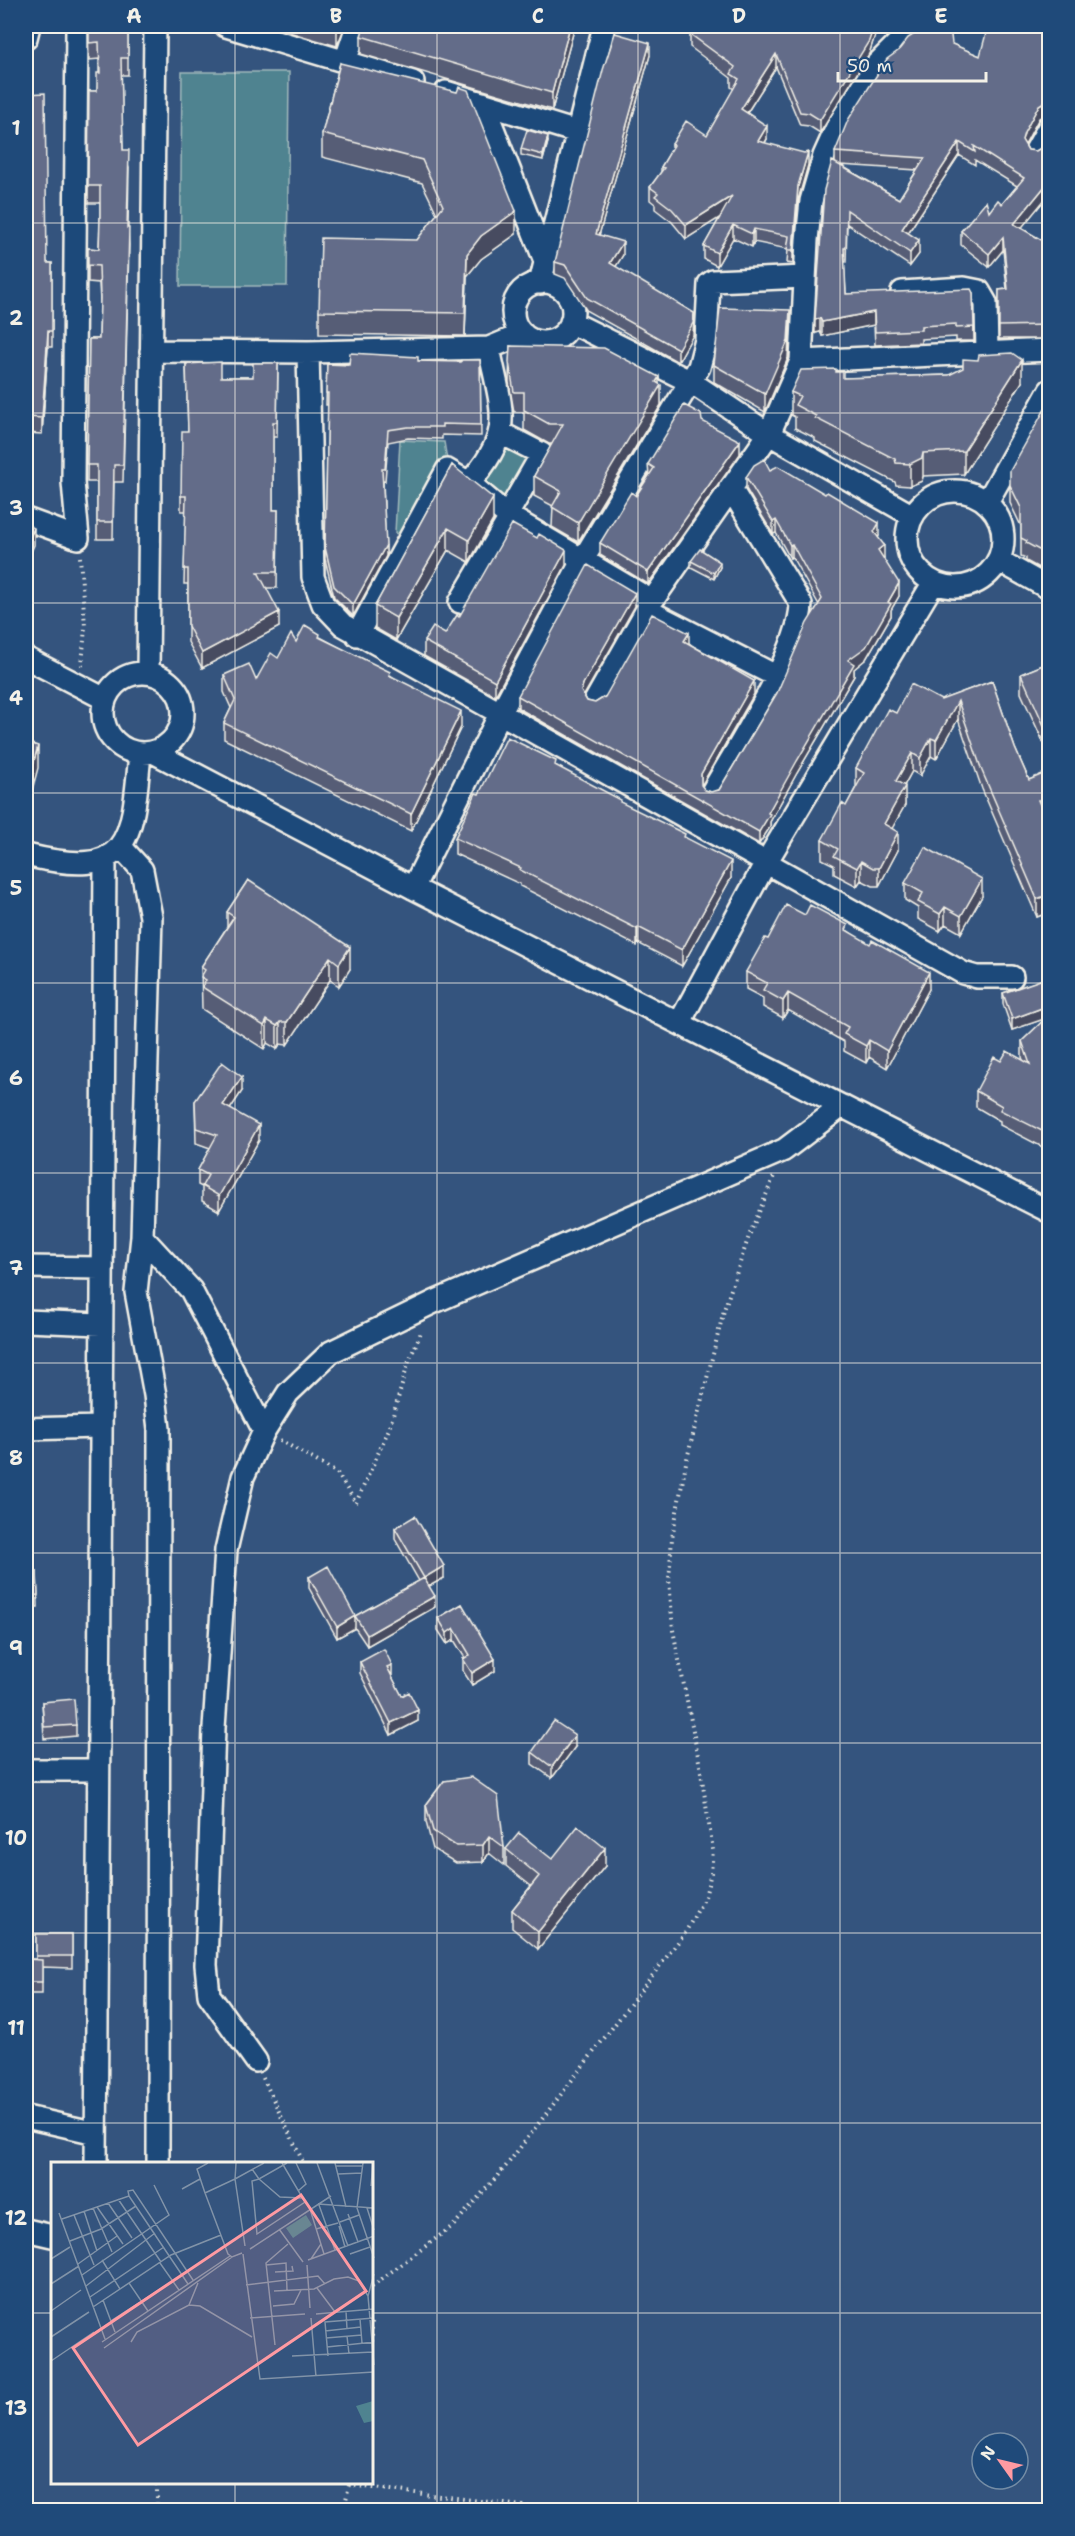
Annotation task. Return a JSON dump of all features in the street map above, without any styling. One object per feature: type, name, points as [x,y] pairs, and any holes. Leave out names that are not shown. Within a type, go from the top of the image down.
[{"type":"street","points":[[26,38],[29,26]]},
{"type":"street","points":[[26,519],[78,538],[73,482],[77,26]]},
{"type":"street","points":[[148,673],[156,26]]},
{"type":"street","points":[[226,26],[577,132]]},
{"type":"street","points":[[345,62],[357,26]]},
{"type":"street","points":[[540,283],[577,132],[599,26]]},
{"type":"street","points":[[594,703],[649,605],[769,434],[801,361],[804,278],[811,201],[816,180],[837,127],[877,64],[900,41],[926,26]]},
{"type":"street","points":[[483,104],[545,261]]},
{"type":"street","points":[[1035,152],[1050,125]]},
{"type":"street","points":[[413,888],[500,714],[582,561],[704,356],[711,283],[804,278]]},
{"type":"street","points":[[540,283],[556,285],[567,294],[573,308],[571,322],[563,334],[550,341],[536,341],[523,334],[514,317],[516,303],[523,291],[540,283]]},
{"type":"street","points":[[902,292],[964,288],[979,291],[986,303],[987,354]]},
{"type":"street","points":[[571,322],[691,381],[769,434],[913,516]]},
{"type":"street","points":[[151,351],[309,352],[489,348],[523,334]]},
{"type":"street","points":[[469,483],[493,453],[501,434],[501,412],[489,348]]},
{"type":"street","points":[[801,361],[1050,350]]},
{"type":"street","points":[[309,352],[313,577],[323,604],[343,625],[357,635],[963,973],[977,977],[1012,977]]},
{"type":"street","points":[[987,502],[1050,390]]},
{"type":"street","points":[[460,602],[509,519],[507,515],[542,454],[501,434]]},
{"type":"street","points":[[357,635],[444,473],[448,471],[469,483],[507,515],[649,605],[776,676]]},
{"type":"street","points":[[712,792],[776,676],[797,628],[801,604],[730,487]]},
{"type":"street","points":[[950,491],[969,493],[987,502],[996,513],[1002,529],[1003,543],[998,560],[988,574],[970,584],[951,587],[934,582],[919,571],[910,554],[908,535],[913,516],[928,499],[950,491]]},
{"type":"street","points":[[998,560],[1050,589]]},
{"type":"street","points":[[680,1022],[765,864],[934,582]]},
{"type":"street","points":[[26,658],[105,699]]},
{"type":"street","points":[[146,753],[171,741],[182,722],[183,711],[176,690],[159,676],[148,673],[127,676],[110,689],[105,699],[103,720],[106,730],[120,747],[146,753],[680,1022],[1050,1212]]},
{"type":"street","points":[[96,2162],[100,1324],[113,853],[135,807],[146,753]]},
{"type":"street","points":[[26,855],[75,865],[113,853],[142,870],[151,917],[142,1237],[136,1292],[155,1395],[159,1430],[158,2162]]},
{"type":"street","points":[[256,2061],[209,1995],[206,1965],[214,1728],[226,1550],[243,1477],[264,1431],[288,1393],[331,1352],[434,1302],[784,1150],[842,1106]]},
{"type":"street","points":[[142,1237],[191,1290],[264,1431]]},
{"type":"street","points":[[26,1267],[101,1268]]},
{"type":"street","points":[[26,1321],[100,1324]]},
{"type":"street","points":[[26,1428],[99,1427]]},
{"type":"street","points":[[26,1770],[98,1770]]},
{"type":"street","points":[[26,2117],[96,2133]]},
{"type":"street","points":[[26,2230],[51,2236]]},
{"type":"path","points":[[78,538],[85,626],[81,685]]},
{"type":"path","points":[[374,2285],[454,2225],[506,2166],[559,2094],[686,1934],[705,1897],[711,1873],[713,1850],[700,1766],[673,1630],[669,1579],[672,1538],[686,1462],[724,1310],[749,1236],[784,1150]]},
{"type":"path","points":[[264,1431],[337,1473],[356,1503],[389,1429],[409,1361],[434,1302]]},
{"type":"path","points":[[256,2061],[303,2162]]},
{"type":"path","points":[[157,2485],[157,2511]]},
{"type":"path","points":[[344,2511],[349,2485]]},
{"type":"path","points":[[357,2485],[555,2511]]},
{"type":"green space","points":[[182,72],[289,72],[287,286],[180,286]]},
{"type":"green space","points":[[400,440],[444,442],[447,460],[410,540],[395,533]]},
{"type":"green space","points":[[508,440],[540,457],[514,504],[482,486]]},
{"type":"building","points":[[89,26],[128,26],[128,58],[121,58],[123,150],[129,150],[123,465],[114,465],[113,522],[97,522],[97,465],[87,465],[89,339],[99,339],[100,298],[99,266],[88,265],[88,248],[99,249],[100,217],[100,186],[88,186],[89,91],[97,91],[97,73],[100,73],[99,42],[89,43]]},
{"type":"building","points":[[364,26],[570,26],[552,93],[361,36]]},
{"type":"building","points":[[695,26],[874,26],[869,41],[820,120],[809,113],[800,112],[776,54],[741,109],[767,126],[758,141],[804,153],[808,152],[798,186],[793,250],[787,250],[789,236],[754,229],[752,234],[733,225],[717,253],[704,246],[732,196],[686,225],[672,209],[655,196],[658,193],[650,187],[664,168],[661,167],[686,121],[707,135],[739,79],[731,74],[735,67],[690,34]]},
{"type":"building","points":[[927,26],[950,26],[952,44],[980,56],[988,26],[1050,26],[1043,67],[1049,99],[1039,105],[1022,140],[1028,150],[1036,151],[1046,145],[1050,139],[1050,187],[1046,185],[1014,224],[1050,245],[1050,325],[999,326],[999,290],[1008,289],[1003,237],[989,254],[961,231],[986,201],[989,212],[998,200],[1002,204],[1024,178],[974,146],[975,152],[959,142],[902,229],[919,240],[910,253],[847,210],[846,248],[844,248],[846,294],[971,289],[974,327],[956,328],[956,324],[921,326],[921,330],[875,332],[874,312],[822,322],[820,318],[815,320],[824,190],[832,161],[899,199],[925,158],[835,152],[848,120],[887,59],[898,51],[908,38]]},
{"type":"building","points":[[615,33],[650,43],[596,234],[623,242],[610,263],[694,313],[693,323],[678,349],[587,298],[565,265],[555,262],[603,70]]},
{"type":"building","points":[[340,63],[457,92],[459,87],[468,90],[516,211],[481,236],[467,254],[465,313],[319,311],[321,238],[417,240],[443,206],[422,160],[322,134]]},
{"type":"building","points":[[45,93],[47,263],[52,263],[52,331],[48,331],[42,418],[26,417],[26,94]]},
{"type":"building","points":[[527,130],[548,136],[543,155],[521,149]]},
{"type":"building","points":[[720,308],[790,310],[788,341],[765,394],[714,365]]},
{"type":"building","points":[[510,346],[604,348],[659,377],[656,382],[661,385],[578,523],[552,507],[561,491],[534,476],[563,424],[549,424],[524,410],[524,392],[514,392],[509,362]]},
{"type":"building","points":[[350,353],[418,357],[418,361],[480,360],[481,425],[442,424],[442,427],[408,427],[388,430],[385,469],[382,469],[386,545],[353,605],[334,586],[325,547],[327,364],[349,365]]},
{"type":"building","points":[[1012,353],[1022,360],[964,451],[923,453],[922,458],[910,464],[896,463],[895,459],[815,418],[816,416],[795,405],[800,396],[791,392],[801,370],[836,369],[836,372],[843,372],[843,378],[949,375],[963,368],[963,359],[978,360],[979,355]]},
{"type":"building","points":[[221,362],[221,377],[253,377],[253,363],[278,363],[277,422],[273,422],[273,510],[278,510],[277,572],[258,572],[279,612],[202,653],[188,626],[188,569],[184,569],[186,496],[181,496],[182,431],[188,431],[186,364]]},
{"type":"building","points":[[1050,400],[1050,556],[1021,538],[1021,508],[1010,485],[1010,471]]},
{"type":"building","points":[[684,405],[701,414],[702,421],[740,441],[648,572],[600,543],[631,492],[636,496],[654,468],[648,464]]},
{"type":"building","points":[[764,459],[770,470],[778,466],[879,523],[874,532],[884,545],[878,550],[899,583],[888,602],[891,604],[866,647],[848,660],[854,664],[797,761],[759,832],[518,696],[588,565],[635,593],[583,684],[581,691],[587,701],[595,703],[605,697],[652,614],[689,633],[684,641],[754,681],[701,774],[701,785],[705,790],[711,792],[719,790],[777,693],[807,623],[822,599],[792,544],[790,545],[776,520],[773,522],[746,477],[754,465]]},
{"type":"building","points":[[452,465],[493,498],[469,540],[448,528],[396,618],[375,606]]},
{"type":"building","points":[[26,524],[34,528],[26,546]]},
{"type":"building","points":[[512,524],[537,538],[539,534],[566,550],[495,681],[424,641],[433,627],[445,634],[457,615],[459,617]]},
{"type":"building","points":[[700,549],[720,562],[714,573],[691,561]]},
{"type":"building","points":[[305,625],[320,634],[319,637],[461,711],[411,814],[224,723],[235,700],[224,675],[249,664],[256,680],[271,653],[278,658],[291,634],[296,642]]},
{"type":"building","points":[[1050,662],[1050,739],[1021,674]]},
{"type":"building","points":[[992,681],[1015,748],[1029,780],[1050,771],[1050,798],[1038,800],[1050,827],[1050,894],[1037,899],[982,771],[958,701],[936,740],[931,738],[920,758],[912,753],[896,781],[905,786],[884,824],[898,832],[879,868],[873,868],[861,861],[857,868],[834,856],[838,849],[822,840],[842,803],[846,806],[864,773],[856,768],[888,709],[896,713],[911,684],[941,700]]},
{"type":"building","points":[[507,737],[556,761],[555,765],[731,861],[682,950],[520,870],[521,868],[455,838],[476,793],[479,794]]},
{"type":"building","points":[[26,742],[38,746],[26,790]]},
{"type":"building","points":[[925,847],[982,879],[961,916],[945,907],[940,914],[918,902],[923,893],[905,883]]},
{"type":"building","points":[[248,880],[350,947],[339,964],[330,957],[287,1022],[280,1022],[277,1026],[267,1020],[264,1026],[202,987],[206,980],[201,977],[205,970],[201,967],[234,917],[227,912]]},
{"type":"building","points":[[786,905],[805,915],[810,905],[848,925],[846,930],[870,944],[872,940],[929,972],[887,1051],[869,1040],[866,1046],[844,1034],[848,1027],[788,993],[783,1001],[763,990],[767,983],[746,972],[765,938],[768,939]]},
{"type":"building","points":[[1050,977],[1050,1005],[1012,1019],[1003,993]]},
{"type":"building","points":[[1050,1014],[1050,1135],[1000,1110],[1002,1106],[976,1091],[994,1057],[1001,1061],[1007,1051],[1030,1064],[1022,1041]]},
{"type":"building","points":[[222,1062],[242,1077],[223,1105],[259,1125],[219,1196],[202,1186],[208,1175],[198,1170],[217,1135],[196,1128],[195,1101]]},
{"type":"building","points":[[415,1516],[444,1566],[424,1578],[395,1528]]},
{"type":"building","points":[[328,1566],[355,1616],[337,1627],[309,1577]]},
{"type":"building","points":[[26,1571],[37,1571],[38,1595],[26,1596]]},
{"type":"building","points":[[424,1578],[435,1596],[367,1635],[355,1616]]},
{"type":"building","points":[[462,1604],[495,1659],[472,1673],[463,1659],[470,1655],[454,1628],[447,1633],[438,1618]]},
{"type":"building","points":[[384,1649],[392,1665],[387,1667],[402,1696],[409,1692],[418,1710],[391,1723],[360,1662]]},
{"type":"building","points":[[74,1699],[76,1725],[44,1727],[42,1702]]},
{"type":"building","points":[[554,1721],[575,1735],[552,1767],[532,1752]]},
{"type":"building","points":[[471,1777],[498,1796],[504,1847],[489,1836],[483,1845],[456,1846],[433,1831],[426,1805],[444,1781]]},
{"type":"building","points":[[578,1826],[605,1848],[538,1932],[512,1910],[539,1876],[506,1849],[519,1833],[552,1859]]},
{"type":"building","points":[[36,1934],[72,1934],[72,1956],[36,1956]]},
{"type":"building","points":[[26,1959],[42,1960],[42,1982],[26,1982]]}]
